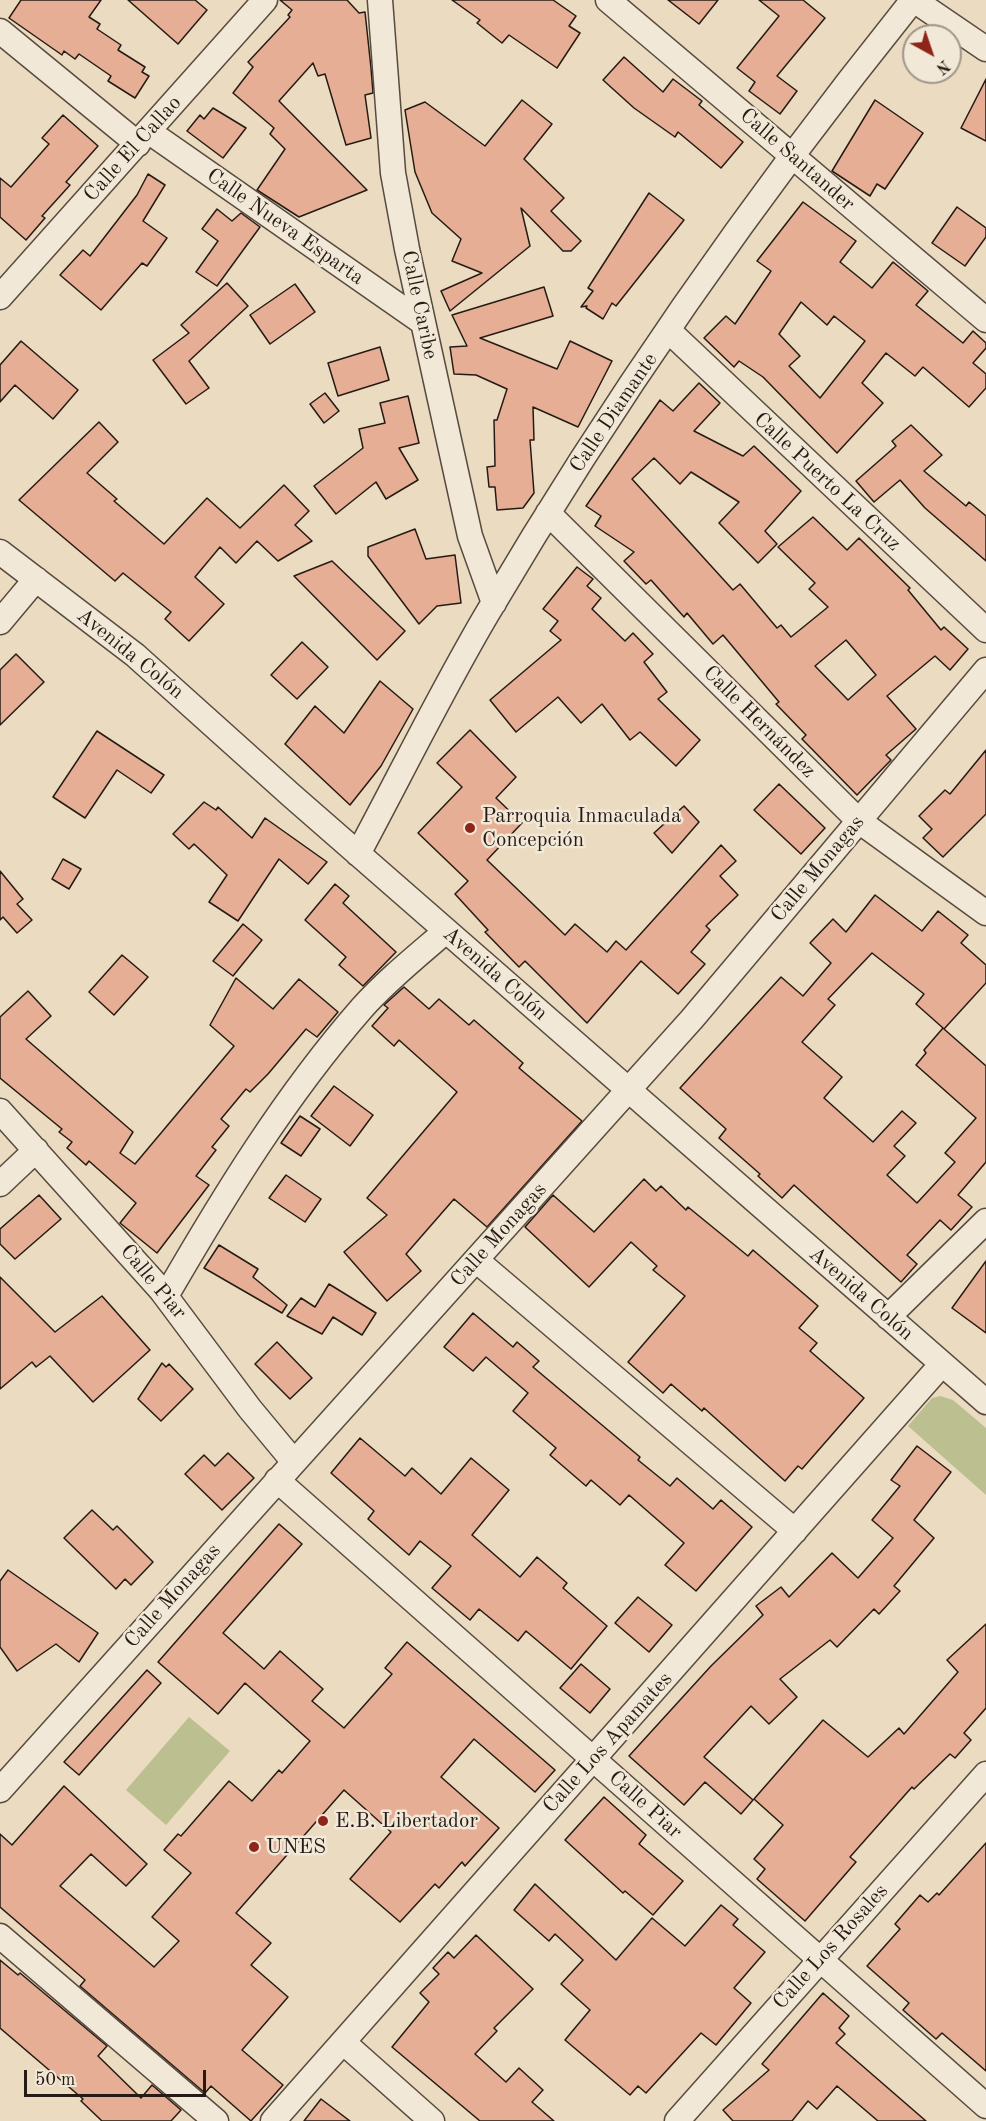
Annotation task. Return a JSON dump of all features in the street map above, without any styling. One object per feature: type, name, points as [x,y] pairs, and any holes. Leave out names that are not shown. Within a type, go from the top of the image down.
[{"type":"street","name":"Calle El Callao","points":[[0,297],[265,0]]},
{"type":"street","name":"Calle Caribe","points":[[380,0],[393,173],[422,322],[470,536],[494,603]]},
{"type":"street","name":"Calle Santander","points":[[608,0],[986,320]]},
{"type":"street","name":"Calle Diamante","points":[[358,854],[494,603],[548,513],[748,214],[913,0]]},
{"type":"street","points":[[913,0],[986,49]]},
{"type":"street","name":"Calle Nueva Esparta","points":[[0,32],[143,138],[422,322]]},
{"type":"street","name":"Calle Puerto La Cruz","points":[[669,331],[986,630]]},
{"type":"street","name":"Calle Hernández","points":[[548,513],[859,821],[986,913]]},
{"type":"street","name":"Avenida Colón","points":[[0,552],[135,655],[358,854],[986,1402]]},
{"type":"street","points":[[0,622],[36,579]]},
{"type":"street","name":"Calle Monagas","points":[[0,1790],[628,1091],[986,670]]},
{"type":"street","points":[[166,1296],[216,1211],[269,1130],[326,1052],[386,983],[446,930]]},
{"type":"street","name":"Calle Piar","points":[[0,1111],[166,1296],[250,1410],[294,1462]]},
{"type":"street","points":[[0,1184],[36,1150]]},
{"type":"street","points":[[888,1317],[986,1221]]},
{"type":"street","points":[[476,1260],[795,1531]]},
{"type":"street","name":"Calle Los Apamates","points":[[273,2121],[942,1364]]},
{"type":"street","name":"Calle Piar","points":[[277,1480],[986,2106]]},
{"type":"street","name":"Calle Los Rosales","points":[[677,2121],[986,1774]]},
{"type":"street","points":[[0,1936],[216,2121]]},
{"type":"street","points":[[343,2042],[432,2121]]},
{"type":"green space","points":[[940,1396],[953,1400],[986,1428],[986,1495],[908,1426],[932,1398]]},
{"type":"green space","points":[[189,1717],[230,1751],[166,1825],[126,1790]]},
{"type":"building","points":[[21,0],[101,0],[89,17],[100,24],[97,29],[121,45],[118,50],[145,67],[142,72],[149,76],[135,98],[108,81],[111,76],[79,54],[75,59],[64,51],[62,55],[9,18]]},
{"type":"building","points":[[128,0],[195,0],[207,10],[178,44]]},
{"type":"building","points":[[280,0],[347,0],[359,13],[365,12],[371,68],[373,93],[365,95],[371,138],[346,145],[325,74],[318,76],[313,63],[279,101],[367,190],[299,217],[257,190],[285,149],[270,134],[274,128],[233,93],[253,67],[248,62],[290,17],[288,15],[292,10]]},
{"type":"building","points":[[452,0],[553,0],[576,16],[569,26],[580,33],[557,68],[509,35],[502,43],[477,23],[480,20]]},
{"type":"building","points":[[668,0],[718,0],[699,24]]},
{"type":"building","points":[[759,0],[803,0],[825,18],[777,76],[797,91],[780,114],[749,91],[755,82],[737,68],[779,16]]},
{"type":"building","points":[[624,57],[663,92],[673,79],[702,101],[699,105],[743,142],[721,168],[678,132],[675,137],[634,108],[603,80]]},
{"type":"building","points":[[986,79],[986,141],[961,128]]},
{"type":"building","points":[[522,100],[552,124],[524,159],[564,198],[551,211],[581,241],[571,251],[563,251],[521,208],[530,246],[450,311],[441,291],[482,273],[452,261],[461,239],[432,213],[415,172],[405,110],[425,102],[485,146]]},
{"type":"building","points":[[875,100],[923,133],[885,189],[877,184],[870,196],[832,171]]},
{"type":"building","points":[[213,108],[246,128],[223,158],[187,131],[200,115],[204,119]]},
{"type":"building","points":[[63,115],[98,146],[66,182],[70,185],[42,216],[45,218],[26,240],[0,217],[0,178],[11,187],[49,144],[42,138]]},
{"type":"building","points":[[148,174],[165,185],[143,221],[167,238],[147,266],[142,263],[101,310],[60,275],[83,250],[90,256],[137,195]]},
{"type":"building","points":[[649,193],[684,220],[616,306],[612,303],[603,319],[586,308],[587,306],[581,307],[593,291],[588,288]]},
{"type":"building","points":[[803,202],[856,241],[840,262],[872,288],[893,262],[928,291],[916,305],[963,343],[973,331],[986,343],[986,348],[973,363],[986,374],[986,388],[969,407],[923,367],[915,376],[886,353],[862,383],[883,403],[837,453],[763,377],[739,361],[734,367],[704,338],[726,316],[735,324],[771,271],[757,261]],"holes":[[[801,302],[827,325],[834,316],[865,341],[820,398],[789,366],[800,356],[779,334]]]},
{"type":"building","points":[[957,207],[986,228],[986,237],[965,266],[932,243]]},
{"type":"building","points":[[217,209],[232,221],[241,213],[260,227],[217,286],[196,272],[218,241],[202,229]]},
{"type":"building","points":[[227,283],[248,306],[189,361],[209,388],[186,404],[153,360],[189,333],[181,325]]},
{"type":"building","points":[[295,284],[315,312],[270,344],[250,315]]},
{"type":"building","points":[[544,287],[553,316],[480,338],[557,369],[570,341],[612,361],[578,427],[533,407],[534,440],[530,440],[534,493],[523,508],[497,510],[495,487],[489,487],[487,467],[495,466],[494,420],[497,420],[507,389],[476,375],[454,374],[450,347],[467,346],[452,315]]},
{"type":"building","points":[[21,341],[78,390],[53,419],[15,385],[0,402],[0,365]]},
{"type":"building","points":[[380,347],[389,380],[338,396],[328,363]]},
{"type":"building","points":[[699,383],[720,403],[694,431],[743,456],[754,446],[801,491],[765,531],[777,544],[758,563],[719,523],[739,502],[691,472],[680,484],[654,458],[632,479],[733,590],[740,584],[777,628],[781,625],[791,637],[828,607],[809,589],[815,583],[778,547],[813,517],[847,550],[859,538],[910,588],[908,590],[941,630],[944,627],[968,649],[950,670],[935,656],[887,696],[916,729],[886,755],[891,760],[857,795],[802,739],[806,735],[776,704],[779,702],[723,635],[713,644],[687,613],[684,617],[651,580],[646,584],[624,561],[634,552],[595,526],[601,516],[586,506],[660,400],[673,411]],"holes":[[[846,640],[876,675],[848,700],[815,666]]]},
{"type":"building","points":[[325,393],[339,411],[324,423],[310,404]]},
{"type":"building","points":[[408,396],[419,443],[399,448],[418,480],[386,499],[376,482],[336,514],[314,486],[363,448],[359,429],[385,423],[380,403]]},
{"type":"building","points":[[99,422],[118,442],[87,473],[117,499],[114,501],[164,544],[207,498],[240,528],[284,485],[309,511],[295,525],[312,541],[278,561],[257,541],[236,563],[220,547],[195,577],[224,604],[189,641],[165,619],[171,612],[123,573],[115,581],[19,500]]},
{"type":"building","points":[[911,425],[942,455],[924,471],[966,506],[969,502],[986,516],[986,561],[925,508],[900,480],[874,502],[856,481],[896,446],[892,441]]},
{"type":"building","points":[[415,529],[426,559],[455,555],[461,603],[437,606],[419,624],[368,556],[368,547]]},
{"type":"building","points":[[332,561],[405,631],[377,660],[294,576]]},
{"type":"building","points":[[577,567],[593,579],[587,586],[601,598],[592,609],[625,641],[633,633],[653,654],[644,662],[667,692],[658,699],[700,740],[676,766],[640,732],[630,740],[602,704],[581,723],[558,697],[516,732],[490,700],[561,640],[550,631],[558,621],[543,609]]},
{"type":"building","points":[[302,642],[328,667],[297,699],[271,675]]},
{"type":"building","points":[[16,654],[44,682],[0,725],[0,670]]},
{"type":"building","points":[[380,681],[413,709],[381,766],[350,805],[285,744],[315,706],[344,733]]},
{"type":"building","points":[[470,730],[516,777],[496,798],[522,823],[487,860],[565,935],[575,924],[607,952],[616,941],[626,950],[721,845],[736,861],[720,876],[738,895],[706,926],[710,930],[691,952],[705,964],[678,994],[641,961],[587,1023],[525,961],[519,967],[485,932],[488,930],[455,894],[468,881],[418,833],[462,787],[437,763]]},
{"type":"building","points":[[97,731],[164,775],[151,793],[117,770],[85,818],[53,797]]},
{"type":"building","points":[[986,750],[986,814],[943,857],[923,838],[932,829],[919,816],[945,790],[950,794]]},
{"type":"building","points":[[779,784],[825,828],[801,854],[754,810]]},
{"type":"building","points":[[204,802],[216,810],[218,807],[252,838],[265,818],[327,862],[308,884],[279,859],[238,921],[209,902],[227,875],[194,844],[189,849],[173,834]]},
{"type":"building","points":[[684,806],[699,822],[672,853],[654,833]]},
{"type":"building","points":[[63,859],[81,869],[69,889],[52,879]]},
{"type":"building","points":[[0,871],[23,899],[17,904],[32,920],[17,933],[3,917],[0,920]]},
{"type":"building","points":[[335,884],[349,896],[343,903],[396,952],[363,986],[339,965],[346,957],[305,920]]},
{"type":"building","points":[[875,895],[922,931],[938,911],[968,935],[961,943],[986,965],[986,983],[944,1029],[986,1066],[986,1162],[958,1195],[972,1207],[951,1230],[940,1220],[907,1255],[917,1264],[901,1282],[794,1185],[782,1198],[758,1176],[760,1174],[719,1138],[726,1129],[680,1088],[781,977],[803,996],[831,963],[810,943],[833,919],[846,932]],"holes":[[[872,953],[924,994],[916,1004],[943,1028],[924,1050],[926,1053],[916,1065],[976,1118],[945,1153],[955,1162],[917,1203],[887,1175],[905,1156],[894,1146],[916,1123],[902,1111],[873,1142],[824,1098],[842,1077],[802,1042],[835,1005],[828,999]]]},
{"type":"building","points":[[243,924],[262,940],[233,976],[213,961]]},
{"type":"building","points":[[122,955],[148,977],[114,1015],[89,992]]},
{"type":"building","points":[[236,978],[273,1009],[299,979],[338,1012],[317,1037],[306,1029],[268,1074],[250,1092],[246,1089],[221,1119],[229,1126],[212,1147],[216,1150],[196,1176],[209,1185],[157,1253],[120,1223],[136,1203],[89,1161],[86,1165],[67,1148],[72,1142],[59,1132],[62,1129],[0,1078],[0,1017],[28,991],[51,1016],[26,1039],[133,1132],[120,1153],[135,1164],[234,1046],[210,1025]]},
{"type":"building","points":[[404,987],[429,1009],[439,999],[469,1025],[474,1020],[523,1063],[519,1068],[582,1121],[487,1227],[454,1199],[406,1254],[421,1271],[387,1301],[344,1252],[387,1215],[367,1198],[457,1092],[399,1040],[394,1046],[372,1026],[388,1008],[384,1005]]},
{"type":"building","points":[[334,1086],[373,1115],[350,1146],[311,1116]]},
{"type":"building","points":[[300,1116],[320,1129],[301,1156],[281,1143]]},
{"type":"building","points":[[286,1175],[321,1199],[305,1222],[269,1198]]},
{"type":"building","points":[[644,1179],[656,1191],[661,1186],[686,1210],[688,1207],[748,1256],[753,1250],[818,1306],[799,1328],[817,1343],[810,1351],[864,1398],[802,1469],[798,1466],[785,1481],[704,1408],[702,1411],[671,1384],[663,1393],[628,1362],[685,1296],[653,1270],[657,1266],[631,1242],[589,1287],[525,1227],[553,1195],[594,1232]]},
{"type":"building","points":[[39,1195],[61,1219],[15,1259],[0,1244],[0,1229]]},
{"type":"building","points":[[219,1245],[258,1269],[253,1277],[287,1305],[282,1313],[204,1268]]},
{"type":"building","points":[[986,1261],[986,1333],[952,1308]]},
{"type":"building","points":[[0,1277],[55,1332],[102,1296],[150,1350],[93,1402],[50,1356],[36,1367],[32,1362],[0,1389]]},
{"type":"building","points":[[329,1284],[376,1313],[362,1335],[333,1317],[322,1334],[287,1316],[301,1298],[315,1307]]},
{"type":"building","points":[[473,1313],[513,1347],[517,1342],[539,1361],[533,1367],[640,1457],[638,1460],[670,1486],[677,1478],[713,1509],[721,1500],[752,1527],[696,1591],[665,1565],[684,1543],[629,1495],[620,1505],[591,1480],[586,1486],[550,1455],[556,1448],[513,1411],[528,1393],[486,1357],[473,1371],[444,1347]]},
{"type":"building","points":[[277,1342],[312,1378],[290,1399],[255,1364]]},
{"type":"building","points":[[162,1363],[166,1367],[169,1364],[193,1389],[161,1421],[138,1399]]},
{"type":"building","points":[[360,1438],[405,1476],[412,1468],[441,1494],[471,1458],[509,1490],[472,1535],[520,1577],[537,1557],[567,1583],[563,1588],[607,1626],[571,1669],[526,1631],[518,1641],[479,1609],[470,1620],[432,1588],[451,1566],[420,1541],[409,1555],[368,1519],[374,1511],[331,1473]]},
{"type":"building","points":[[917,1446],[951,1472],[914,1520],[934,1538],[894,1586],[900,1591],[879,1614],[874,1609],[837,1647],[830,1640],[780,1679],[797,1697],[769,1724],[751,1706],[704,1757],[753,1800],[741,1814],[705,1782],[684,1805],[629,1756],[711,1666],[763,1615],[756,1606],[781,1587],[789,1597],[832,1553],[858,1578],[893,1538],[872,1520],[900,1486],[891,1480]]},
{"type":"building","points":[[228,1453],[254,1478],[222,1510],[185,1474],[204,1455],[215,1466]]},
{"type":"building","points":[[92,1510],[113,1530],[117,1526],[153,1562],[131,1585],[125,1579],[116,1589],[64,1538]]},
{"type":"building","points":[[279,1524],[302,1544],[223,1633],[264,1669],[280,1651],[323,1689],[312,1701],[344,1728],[392,1674],[385,1668],[407,1642],[555,1770],[535,1792],[474,1739],[441,1777],[499,1828],[465,1866],[462,1862],[439,1888],[435,1884],[400,1922],[350,1879],[391,1832],[344,1790],[236,1913],[271,1943],[251,1965],[288,1997],[242,2050],[283,2085],[251,2121],[211,2086],[205,2093],[80,1986],[85,1980],[0,1907],[0,1834],[12,1845],[64,1786],[147,1864],[126,1886],[91,1854],[60,1886],[154,1967],[179,1941],[152,1917],[191,1873],[164,1850],[178,1834],[181,1836],[229,1781],[252,1801],[279,1770],[282,1773],[310,1741],[245,1683],[218,1714],[158,1662]]},
{"type":"building","points":[[8,1570],[98,1633],[79,1662],[56,1644],[17,1671],[0,1647],[0,1581]]},
{"type":"building","points":[[638,1597],[672,1625],[649,1652],[615,1623]]},
{"type":"building","points":[[986,1624],[986,1708],[964,1733],[971,1740],[955,1758],[950,1754],[914,1789],[912,1787],[850,1857],[856,1862],[805,1921],[757,1879],[765,1869],[754,1859],[783,1825],[754,1799],[823,1720],[868,1757],[899,1728],[904,1734],[958,1672],[947,1660]]},
{"type":"building","points":[[581,1664],[610,1689],[590,1713],[560,1688]]},
{"type":"building","points":[[147,1670],[161,1683],[79,1775],[64,1762]]},
{"type":"building","points":[[604,1797],[646,1835],[639,1844],[683,1881],[653,1915],[625,1891],[623,1893],[565,1840]]},
{"type":"building","points":[[986,1843],[986,2071],[942,2033],[936,2039],[903,2010],[909,2003],[867,1966],[900,1929],[895,1924],[920,1895],[928,1902],[937,1893],[939,1895]]},
{"type":"building","points":[[535,1884],[616,1960],[652,1918],[685,1946],[721,1905],[738,1919],[733,1925],[765,1952],[734,1988],[751,2003],[716,2045],[701,2033],[646,2093],[638,2086],[630,2095],[565,2040],[590,2010],[561,1984],[583,1960],[555,1934],[549,1941],[514,1910]]},
{"type":"building","points":[[476,1935],[533,1989],[494,2028],[497,2031],[475,2054],[506,2082],[519,2068],[543,2090],[532,2102],[554,2121],[480,2121],[392,2047],[429,2002],[420,1993],[439,1974],[433,1968],[448,1952],[454,1958]]},
{"type":"building","points":[[0,1960],[18,1975],[20,1973],[107,2046],[98,2056],[141,2098],[152,2085],[181,2110],[171,2121],[102,2121],[81,2101],[83,2099],[0,2028]]},
{"type":"building","points":[[823,1993],[849,2016],[839,2028],[845,2034],[836,2043],[926,2121],[878,2121],[837,2086],[817,2109],[808,2101],[792,2121],[733,2121],[723,2110],[769,2070],[762,2064]]},
{"type":"building","points":[[321,2099],[350,2121],[304,2121]]},
{"type":"place","name":"Parroquia Inmaculada Concepción","points":[[470,828]]},
{"type":"place","name":"E.B. Libertador","points":[[323,1821]]},
{"type":"place","name":"UNES","points":[[254,1847]]}]
